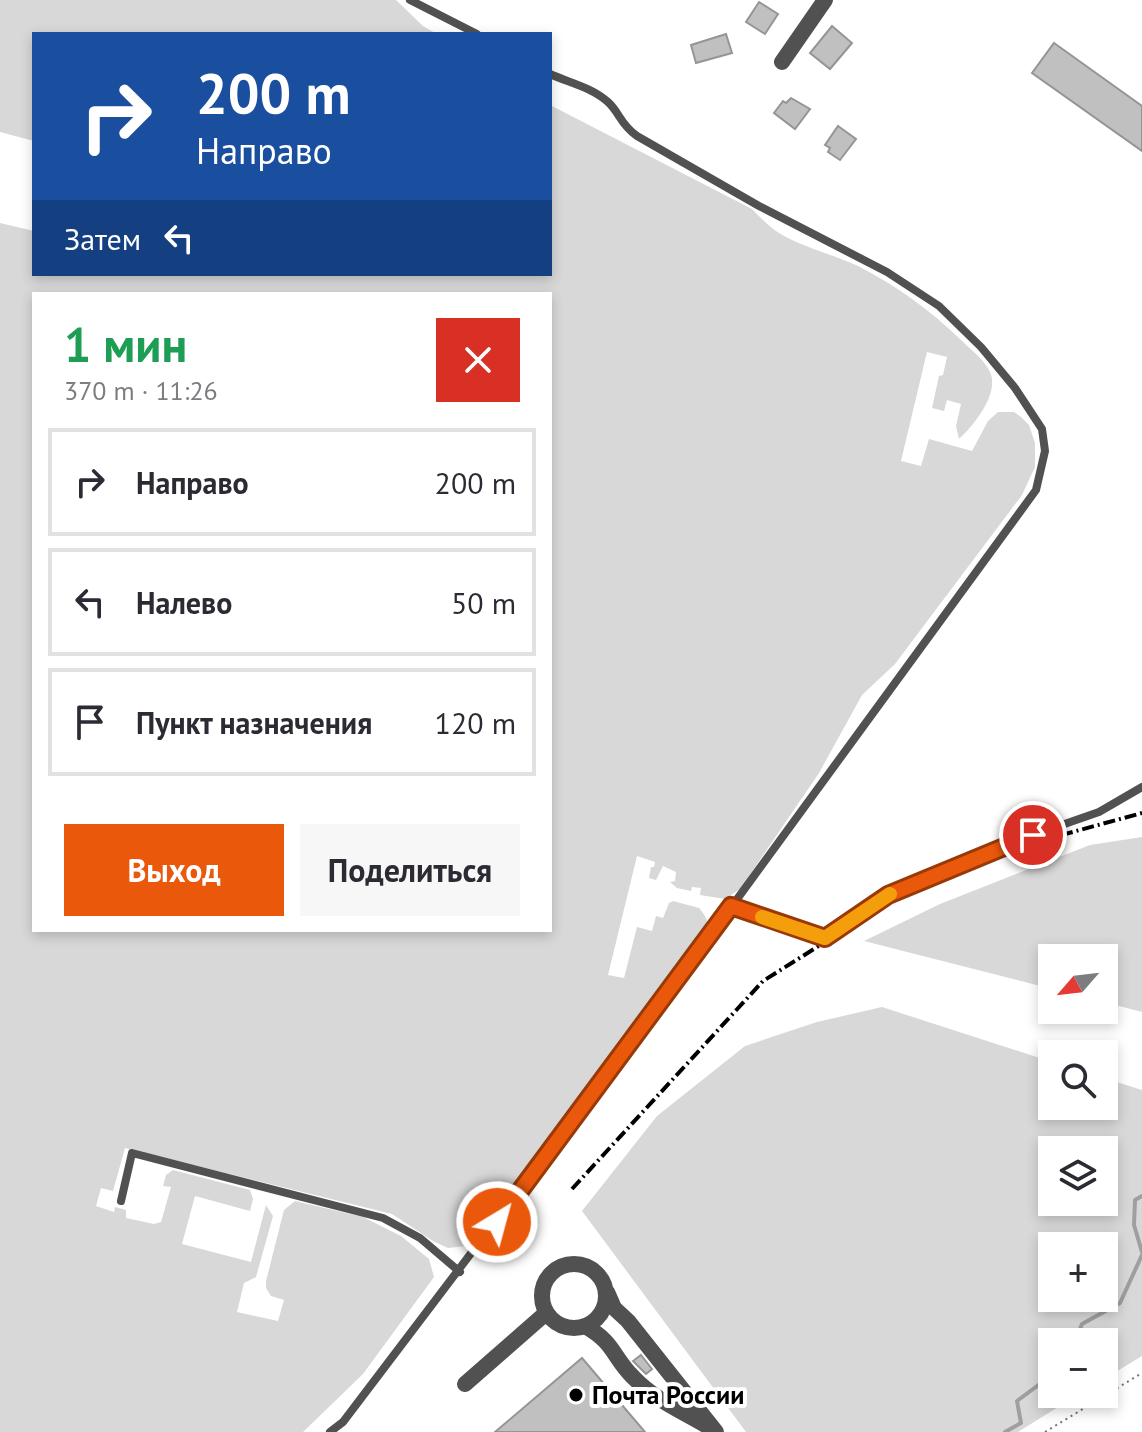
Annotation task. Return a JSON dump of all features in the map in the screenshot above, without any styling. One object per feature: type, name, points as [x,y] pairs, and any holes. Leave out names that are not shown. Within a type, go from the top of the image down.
[{"type":"street","points":[[782,62],[825,0]]},
{"type":"street","points":[[566,1264],[586,1266],[595,1271],[614,1308],[628,1321],[716,1431],[665,1405],[631,1376],[604,1336],[585,1326],[563,1327],[546,1313],[541,1293],[543,1283],[556,1268],[566,1264]]},
{"type":"street","points":[[585,1326],[602,1312],[606,1290]]},
{"type":"street","points":[[465,1384],[546,1313]]},
{"type":"lane","points":[[410,0],[473,32]]},
{"type":"lane","points":[[330,1432],[343,1422],[460,1272],[1036,490],[1045,451],[1042,429],[1015,388],[981,347],[939,306],[887,272],[759,206],[637,136],[623,126],[611,104],[592,89],[552,75]]},
{"type":"lane","points":[[731,906],[825,938],[888,895],[1033,835],[1099,812],[1142,787]]},
{"type":"lane","points":[[121,1201],[132,1153],[383,1218],[420,1238],[460,1272]]},
{"type":"path","points":[[1045,1432],[1142,1373]]},
{"type":"shaded area","points":[[0,0],[396,0],[434,32],[32,32],[32,140],[0,132]]},
{"type":"shaded area","points":[[552,106],[752,209],[772,228],[789,238],[858,266],[900,290],[977,355],[990,372],[991,390],[978,418],[959,439],[956,426],[961,404],[947,400],[944,411],[932,408],[947,357],[927,352],[901,461],[921,466],[929,439],[972,451],[988,421],[998,412],[1014,412],[1021,417],[1029,425],[1035,443],[1035,467],[1022,495],[895,664],[862,695],[819,773],[740,889],[725,899],[700,895],[701,888],[692,887],[691,891],[677,888],[670,882],[675,881],[676,872],[663,866],[656,880],[649,878],[655,862],[637,856],[608,975],[624,978],[637,927],[652,931],[656,916],[663,918],[669,903],[673,901],[699,908],[708,922],[706,941],[479,1234],[466,1246],[448,1248],[392,1214],[125,1148],[113,1191],[101,1188],[96,1206],[114,1212],[115,1207],[126,1210],[126,1218],[154,1224],[161,1222],[171,1187],[163,1186],[166,1175],[173,1170],[250,1190],[253,1199],[250,1211],[195,1196],[182,1244],[251,1262],[266,1205],[273,1216],[256,1277],[244,1283],[237,1312],[278,1321],[284,1300],[271,1296],[266,1281],[284,1210],[295,1201],[363,1217],[401,1236],[429,1259],[434,1277],[363,1374],[303,1432],[0,1432],[0,223],[32,231],[32,276],[552,276]]},
{"type":"shaded area","points":[[1142,837],[1142,1012],[1118,1006],[1118,944],[1038,944],[1038,985],[864,941],[940,904],[1090,845]]},
{"type":"shaded area","points":[[882,1007],[1038,1057],[1038,1120],[1118,1120],[1118,1082],[1142,1090],[1142,1356],[1118,1371],[1118,1328],[1038,1328],[1038,1408],[1057,1408],[1018,1432],[746,1432],[582,1211],[657,1116],[745,1046],[817,1022]]},
{"type":"building","points":[[759,2],[778,14],[765,34],[746,22]]},
{"type":"building","points":[[832,26],[852,43],[830,69],[810,53]]},
{"type":"building","points":[[726,34],[732,53],[696,63],[691,45]]},
{"type":"building","points":[[1054,43],[1142,106],[1142,151],[1032,73]]},
{"type":"building","points":[[791,98],[810,109],[795,129],[774,113],[783,101],[786,103]]},
{"type":"building","points":[[838,126],[856,139],[840,160],[828,152],[830,148],[825,145]]},
{"type":"building","points":[[641,1355],[652,1369],[646,1374],[633,1361]]},
{"type":"building","name":"Почта России","points":[[582,1358],[645,1432],[495,1432]]},
{"type":"waterway","points":[[1142,1196],[1135,1200],[1134,1225],[1142,1252]]},
{"type":"waterway","points":[[1080,1328],[1082,1324],[1120,1303],[1142,1255]]},
{"type":"waterway","points":[[1005,1432],[1021,1423],[1017,1401],[1038,1385]]},
{"type":"railway","points":[[572,1189],[763,981],[892,900],[1025,845],[1142,813]]},
{"type":"slow traffic","points":[[762,917],[825,938],[890,894]]},
{"type":"place","name":"Почта России","points":[[576,1395]]},
{"type":"route","points":[[497,1222],[731,906],[825,938],[888,895],[1033,835]]}]
